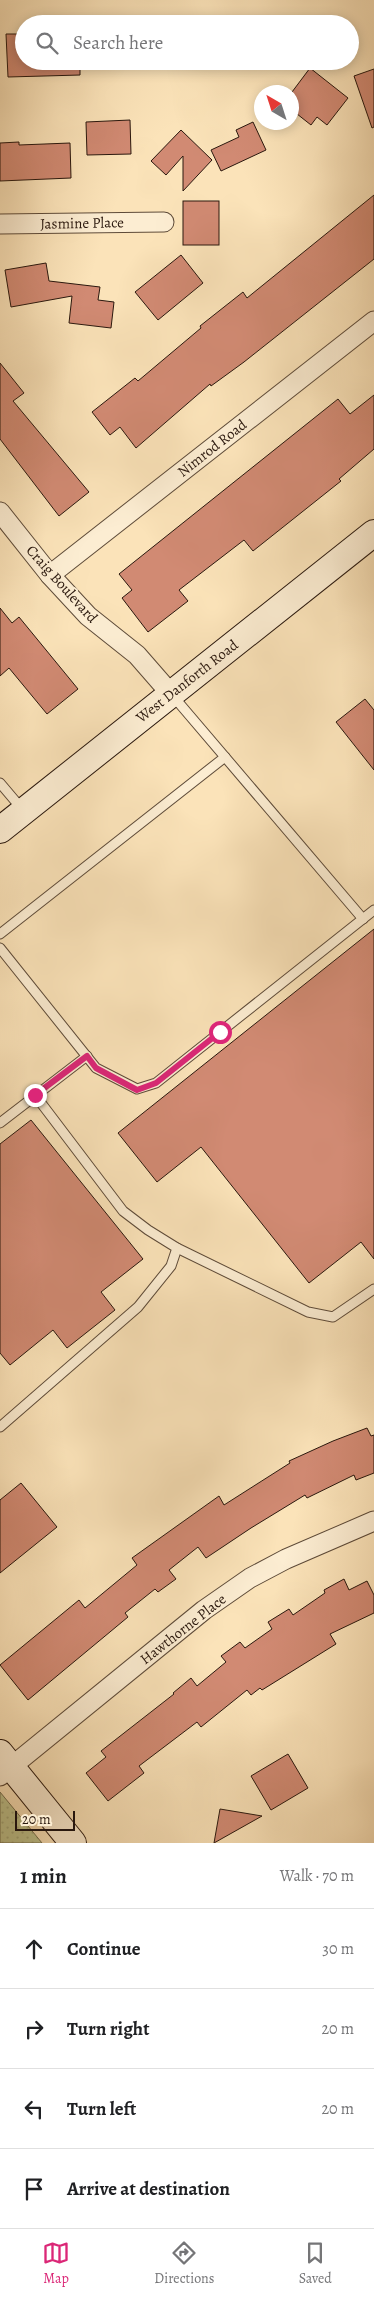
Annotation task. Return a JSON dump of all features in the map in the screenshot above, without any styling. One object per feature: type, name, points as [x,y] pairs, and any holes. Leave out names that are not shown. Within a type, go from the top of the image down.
[{"type":"main road","name":"West Danforth Road","points":[[0,830],[374,533]]},
{"type":"main road","points":[[4,1765],[73,1843]]},
{"type":"street","name":"Jasmine Place","points":[[0,224],[164,222]]},
{"type":"street","name":"Nimrod Road","points":[[50,575],[374,321]]},
{"type":"street","name":"Craig Boulevard","points":[[0,512],[50,575],[88,616],[137,655],[171,694]]},
{"type":"street","name":"Hawthorne Place","points":[[4,1765],[204,1610],[250,1578],[286,1559],[374,1521]]},
{"type":"lane","points":[[171,694],[363,919]]},
{"type":"lane","points":[[0,934],[225,757]]},
{"type":"lane","points":[[0,783],[24,811]]},
{"type":"lane","points":[[0,948],[96,1068],[137,1090],[156,1083],[374,910]]},
{"type":"lane","points":[[0,1122],[87,1056]]},
{"type":"lane","points":[[35,1095],[122,1211],[177,1248],[308,1312],[333,1317],[374,1289]]},
{"type":"lane","points":[[0,1427],[138,1307],[171,1266],[177,1248]]},
{"type":"green space","points":[[0,1792],[42,1843],[0,1843]]},
{"type":"building","points":[[6,34],[15,34],[15,70],[80,70],[80,75],[8,77]]},
{"type":"building","points":[[374,69],[374,127],[372,128],[354,76]]},
{"type":"building","points":[[308,70],[313,70],[348,98],[327,125],[317,117],[311,125],[299,116],[299,85],[297,85]]},
{"type":"building","points":[[130,120],[131,154],[87,155],[86,122]]},
{"type":"building","points":[[253,122],[254,130],[257,130],[266,150],[221,171],[211,150],[239,137],[236,130]]},
{"type":"building","points":[[181,130],[212,160],[183,191],[183,156],[166,175],[151,161]]},
{"type":"building","points":[[19,142],[19,145],[70,143],[71,178],[0,181],[0,143]]},
{"type":"building","points":[[374,195],[374,259],[244,362],[211,386],[210,384],[136,448],[120,427],[110,435],[92,412],[135,378],[138,381],[201,328],[200,326],[243,292],[247,298]]},
{"type":"building","points":[[183,201],[219,201],[219,245],[183,245]]},
{"type":"building","points":[[181,255],[203,283],[158,320],[135,292]]},
{"type":"building","points":[[46,263],[49,281],[100,287],[98,300],[114,302],[111,328],[69,323],[72,296],[11,307],[5,270]]},
{"type":"building","points":[[0,363],[24,393],[13,401],[89,492],[59,516],[0,439]]},
{"type":"building","points":[[374,395],[374,449],[339,479],[341,481],[253,551],[244,540],[179,590],[188,601],[148,632],[122,598],[132,590],[119,574],[338,399],[350,414]]},
{"type":"building","points":[[0,608],[12,623],[19,617],[78,689],[47,714],[9,668],[0,676]]},
{"type":"building","points":[[365,699],[374,710],[374,770],[336,722]]},
{"type":"building","points":[[374,929],[374,1259],[361,1242],[309,1283],[201,1147],[157,1182],[118,1133]]},
{"type":"building","points":[[31,1120],[143,1259],[101,1292],[115,1310],[67,1348],[53,1330],[10,1365],[0,1353],[0,1144]]},
{"type":"building","points":[[367,1428],[371,1436],[374,1435],[374,1473],[356,1480],[354,1475],[307,1498],[305,1495],[206,1558],[198,1547],[169,1570],[176,1579],[158,1592],[155,1589],[125,1613],[128,1617],[28,1700],[0,1665],[79,1600],[85,1608],[137,1565],[132,1558],[219,1496],[224,1505],[290,1463],[289,1461]]},
{"type":"building","points":[[21,1483],[57,1527],[0,1573],[0,1500]]},
{"type":"building","points":[[344,1579],[349,1590],[367,1581],[374,1595],[374,1613],[330,1634],[336,1644],[262,1690],[260,1688],[251,1695],[247,1690],[201,1727],[197,1722],[139,1766],[144,1773],[108,1801],[86,1773],[106,1757],[101,1751],[174,1694],[191,1678],[197,1686],[226,1662],[221,1656],[240,1642],[245,1648],[272,1629],[268,1622],[289,1609],[293,1615],[325,1593],[324,1590]]},
{"type":"building","points":[[288,1754],[308,1788],[271,1810],[251,1776]]},
{"type":"building","points":[[220,1809],[262,1816],[214,1843]]},
{"type":"route","points":[[35,1095],[87,1056],[96,1068],[137,1090],[156,1083],[220,1032]]}]
